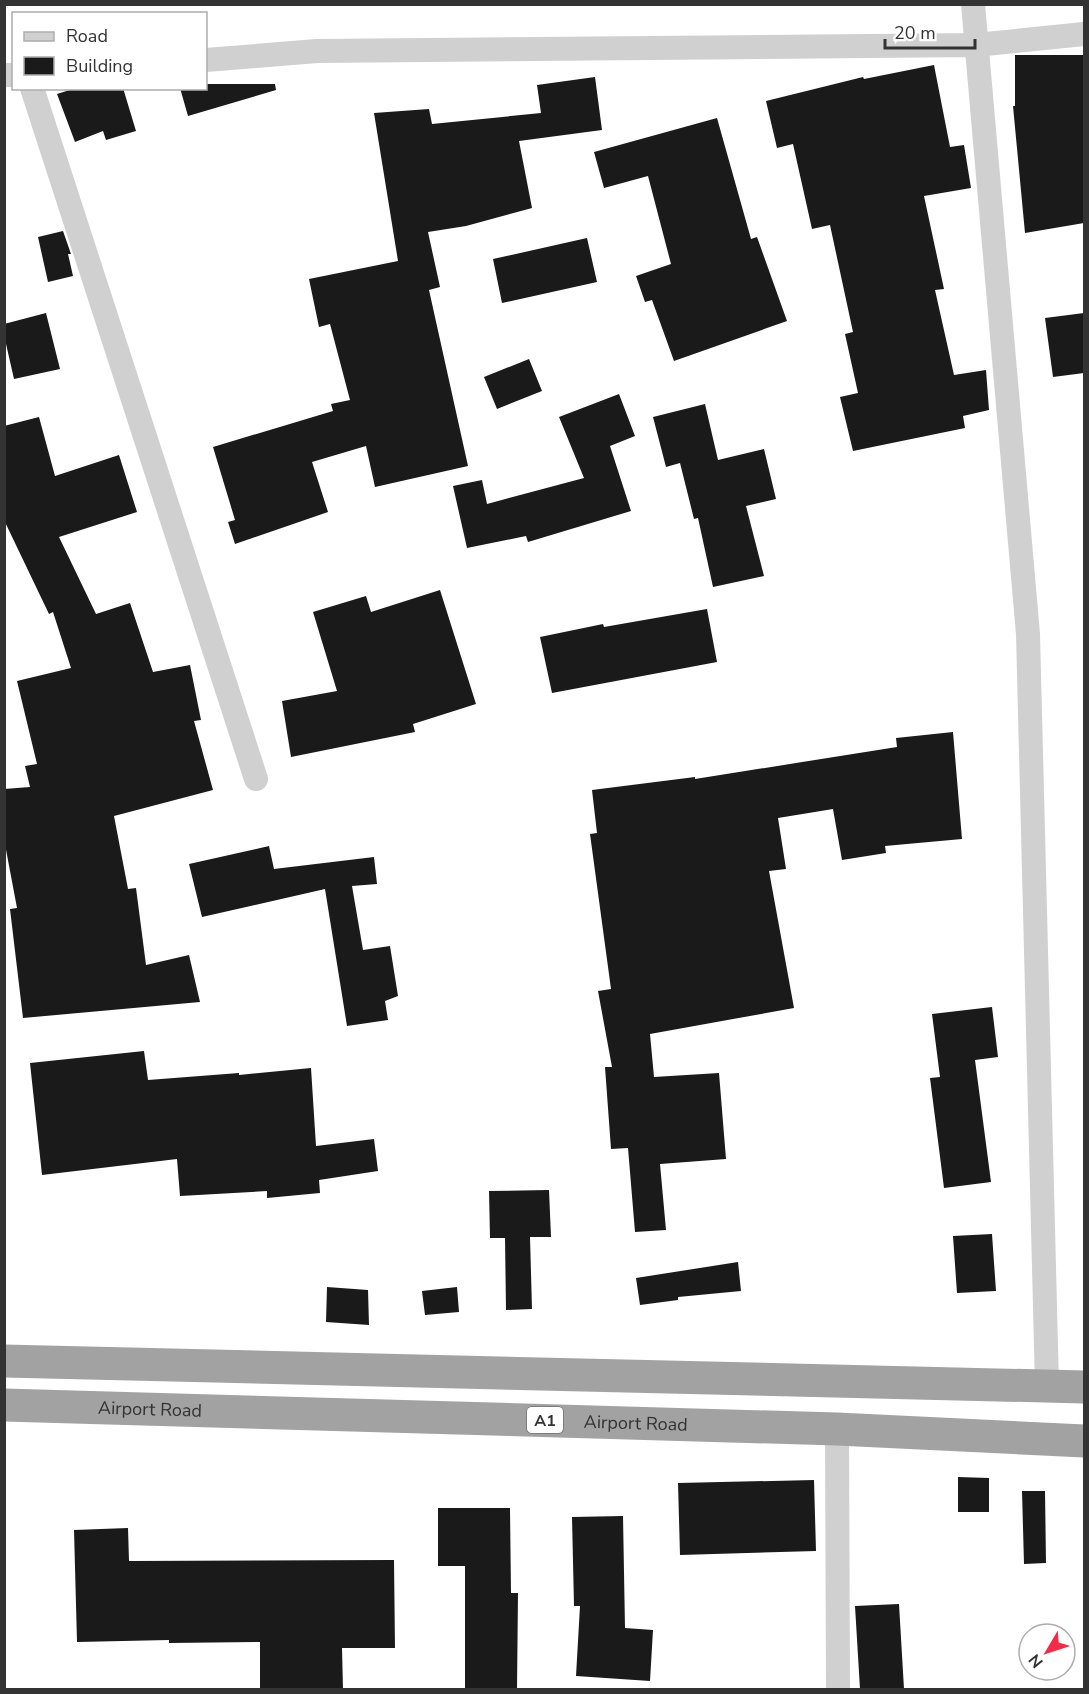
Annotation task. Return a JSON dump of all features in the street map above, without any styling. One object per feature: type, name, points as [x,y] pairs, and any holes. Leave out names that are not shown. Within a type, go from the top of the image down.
[{"type":"highway","points":[[4,1361],[1084,1387]]},
{"type":"highway","name":"Airport Road","points":[[4,1405],[837,1429],[1084,1441]]},
{"type":"street","points":[[973,4],[1028,634],[1047,1386]]},
{"type":"street","points":[[207,60],[316,51],[976,45],[1084,34]]},
{"type":"street","points":[[33,90],[256,779]]},
{"type":"street","points":[[837,1429],[838,1689]]},
{"type":"building","points":[[1015,55],[1084,55],[1084,223],[1025,233],[1013,106],[1015,106]]},
{"type":"building","points":[[934,65],[950,147],[964,145],[971,188],[924,196],[944,289],[935,290],[954,375],[986,370],[989,410],[963,416],[965,428],[853,451],[840,397],[858,393],[845,334],[853,332],[830,225],[812,229],[793,144],[777,148],[766,101],[863,77],[864,79]]},
{"type":"building","points":[[595,77],[602,130],[519,141],[532,208],[466,226],[428,232],[440,287],[429,290],[468,466],[375,487],[366,446],[312,462],[328,512],[235,544],[228,522],[235,520],[213,447],[333,411],[331,404],[350,400],[330,324],[319,327],[309,279],[398,261],[374,113],[429,109],[432,124],[541,113],[537,85]]},
{"type":"building","points":[[207,84],[275,84],[276,90],[188,116],[181,90],[207,90]]},
{"type":"building","points":[[70,90],[124,90],[136,131],[106,140],[103,131],[75,142],[57,94]]},
{"type":"building","points":[[717,118],[751,239],[757,237],[787,321],[674,361],[652,300],[645,302],[636,276],[671,264],[648,176],[604,188],[594,152]]},
{"type":"building","points":[[63,231],[71,254],[68,254],[73,276],[48,282],[38,237]]},
{"type":"building","points":[[587,238],[597,282],[502,303],[493,259]]},
{"type":"building","points":[[46,313],[60,369],[14,379],[4,335],[4,324]]},
{"type":"building","points":[[1084,313],[1084,373],[1053,377],[1045,318]]},
{"type":"building","points":[[529,359],[542,391],[497,409],[484,377]]},
{"type":"building","points":[[619,394],[635,436],[610,446],[631,511],[528,542],[526,536],[467,548],[453,486],[482,480],[487,504],[584,478],[559,417]]},
{"type":"building","points":[[705,404],[718,460],[764,449],[776,499],[746,506],[764,576],[713,587],[698,518],[694,519],[680,463],[666,467],[653,417]]},
{"type":"building","points":[[39,417],[55,476],[119,455],[137,512],[59,537],[96,614],[130,603],[153,672],[190,665],[201,720],[194,721],[213,790],[114,816],[128,889],[136,888],[146,965],[189,955],[200,1002],[23,1018],[10,909],[17,908],[4,839],[4,789],[30,787],[25,766],[37,764],[17,681],[71,668],[53,612],[49,614],[4,520],[4,426]]},
{"type":"building","points":[[440,590],[476,704],[413,724],[415,732],[291,757],[282,701],[337,691],[313,612],[366,596],[371,612]]},
{"type":"building","points":[[707,609],[717,662],[552,693],[540,637],[603,624],[604,627]]},
{"type":"building","points":[[953,732],[962,839],[885,846],[886,853],[842,860],[833,809],[778,818],[786,869],[769,871],[794,1008],[650,1034],[654,1077],[719,1073],[726,1159],[660,1164],[666,1230],[635,1232],[628,1148],[611,1149],[605,1067],[612,1067],[598,991],[611,989],[590,834],[597,833],[592,790],[695,777],[695,779],[897,747],[896,738]]},
{"type":"building","points":[[269,846],[274,869],[374,857],[377,884],[352,886],[363,950],[390,946],[398,996],[385,1001],[388,1020],[347,1026],[325,889],[202,917],[189,864]]},
{"type":"building","points":[[992,1007],[998,1057],[975,1060],[991,1182],[944,1188],[930,1078],[940,1077],[932,1014]]},
{"type":"building","points":[[144,1051],[148,1080],[311,1068],[316,1146],[374,1139],[378,1171],[319,1180],[320,1193],[267,1198],[267,1191],[180,1196],[177,1159],[42,1175],[30,1063]]},
{"type":"building","points":[[549,1190],[551,1237],[530,1237],[532,1309],[506,1310],[505,1238],[490,1238],[489,1191]]},
{"type":"building","points":[[992,1234],[996,1291],[957,1293],[953,1236]]},
{"type":"building","points":[[738,1262],[741,1291],[678,1297],[678,1300],[640,1305],[636,1278]]},
{"type":"building","points":[[327,1287],[368,1290],[369,1325],[326,1322]]},
{"type":"building","points":[[457,1287],[459,1312],[425,1315],[422,1291]]},
{"type":"building","points":[[958,1477],[989,1478],[989,1512],[958,1512]]},
{"type":"building","points":[[814,1480],[816,1551],[680,1555],[678,1483]]},
{"type":"building","points":[[1022,1491],[1045,1491],[1046,1563],[1024,1564]]},
{"type":"building","points":[[438,1508],[510,1508],[511,1593],[518,1593],[517,1689],[465,1689],[465,1566],[438,1566]]},
{"type":"building","points":[[623,1516],[625,1628],[653,1630],[650,1681],[576,1676],[580,1606],[574,1606],[572,1517]]},
{"type":"building","points":[[128,1528],[129,1561],[394,1560],[395,1648],[342,1648],[343,1689],[260,1689],[260,1642],[169,1643],[169,1640],[77,1642],[74,1530]]},
{"type":"building","points":[[899,1604],[904,1689],[860,1689],[855,1606]]}]
